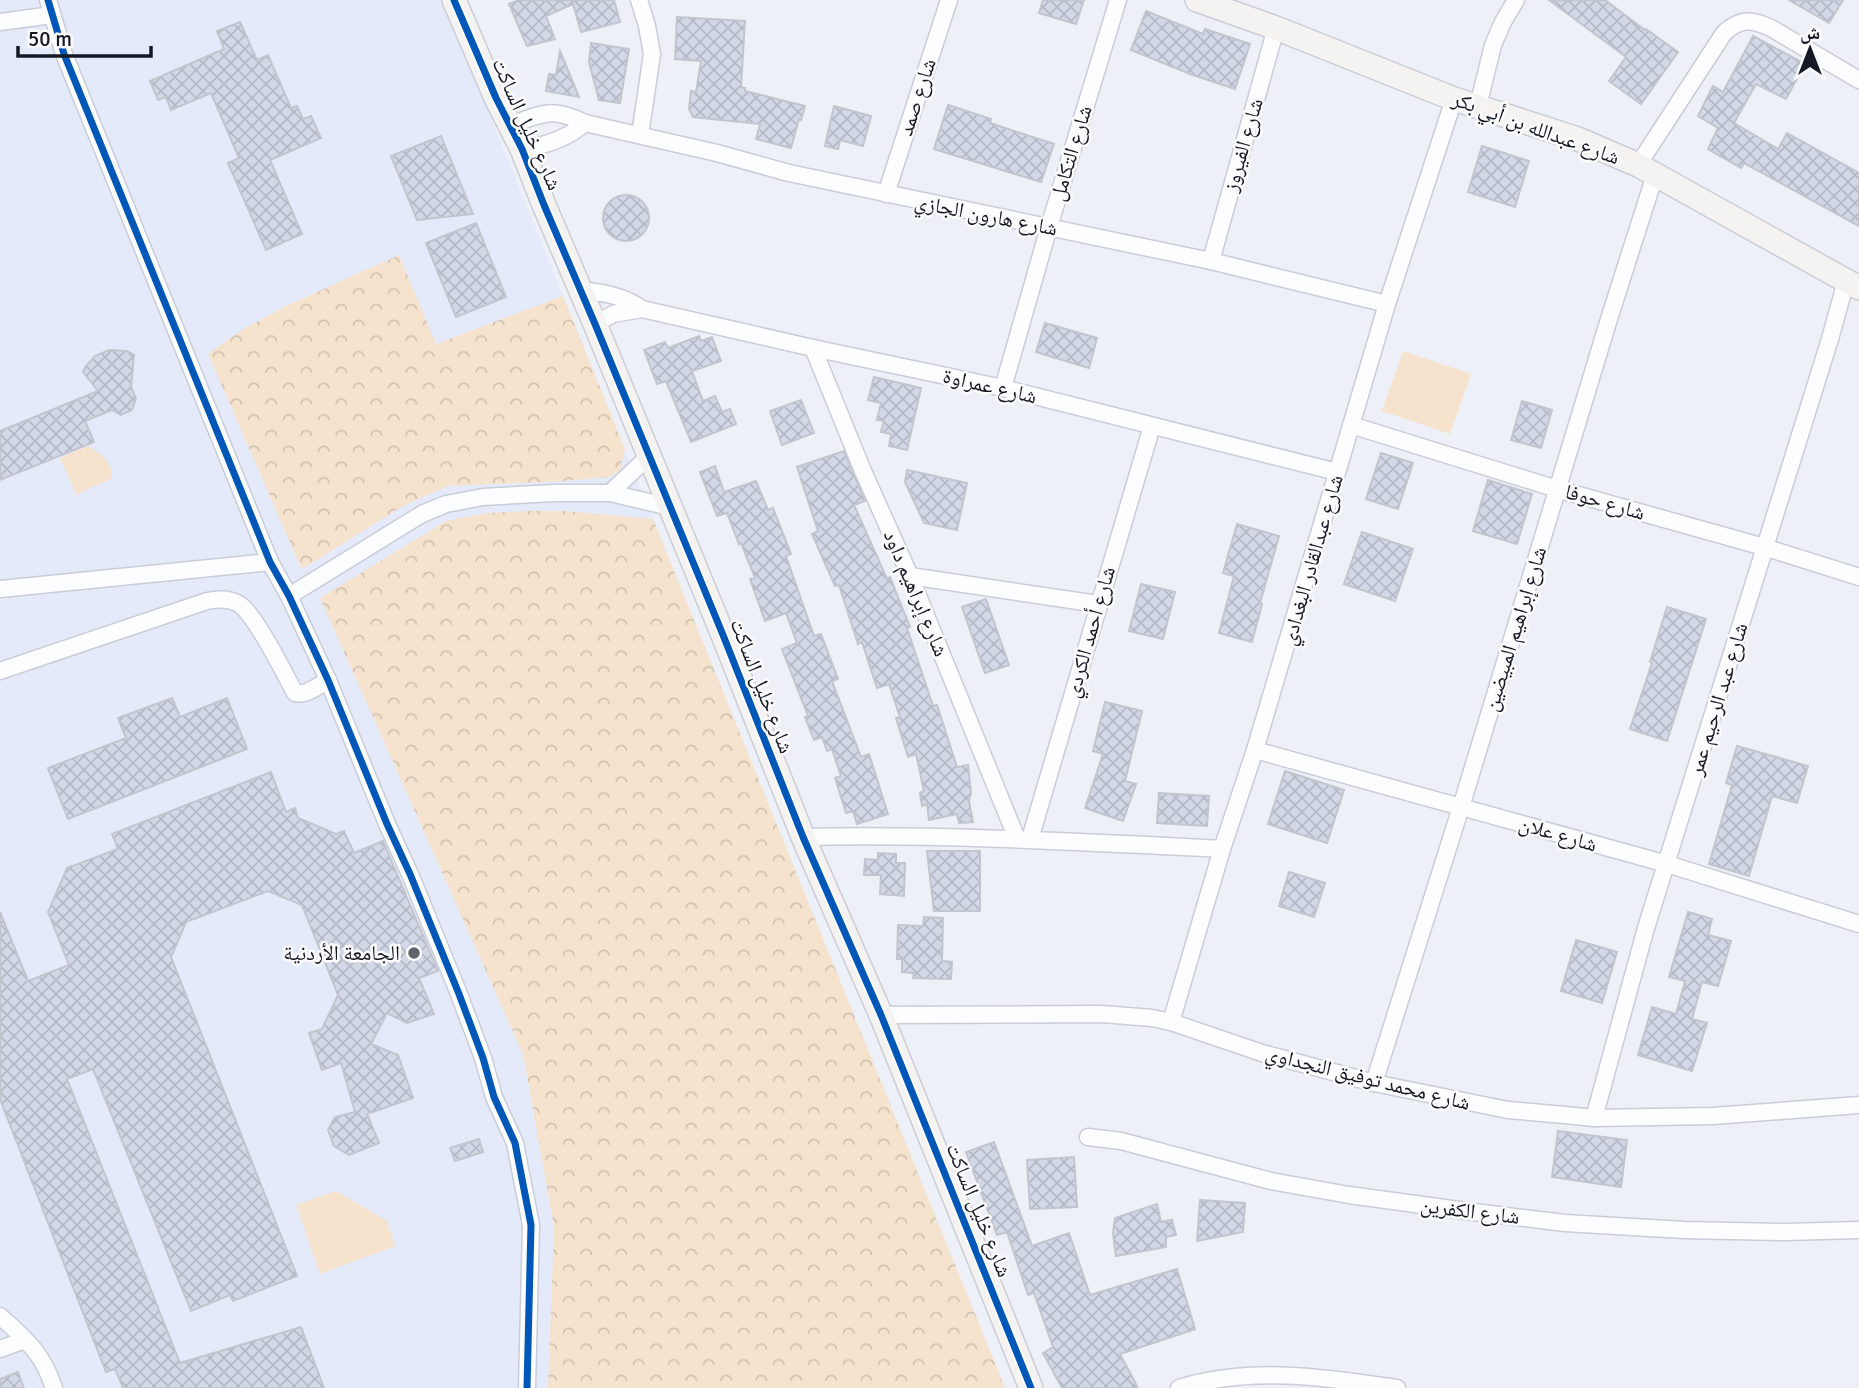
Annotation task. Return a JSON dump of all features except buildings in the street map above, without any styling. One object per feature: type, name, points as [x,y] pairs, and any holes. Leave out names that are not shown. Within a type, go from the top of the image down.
[{"type":"street","name":"شارع خليل الساكت","points":[[454,0],[496,98],[522,149],[581,290],[803,837],[881,1015],[1031,1388]]},
{"type":"street","points":[[639,0],[648,26],[652,54],[640,135]]},
{"type":"street","name":"شارع صمد","points":[[886,194],[949,0]]},
{"type":"street","name":"شارع التكامل","points":[[1003,388],[1118,0]]},
{"type":"street","name":"شارع عبدالله بن أبي بكر","points":[[1197,0],[1276,28],[1454,99],[1577,139],[1647,170],[1852,284]]},
{"type":"street","points":[[1478,106],[1493,45],[1516,0]]},
{"type":"street","points":[[0,22],[50,7],[83,103],[270,562],[328,680],[435,935],[483,1058],[494,1097],[515,1143],[531,1225],[527,1388]]},
{"type":"street","name":"شارع إبراهيم المبيضين","points":[[1374,1083],[1557,489],[1647,170],[1724,33],[1740,22],[1760,23],[1859,80]]},
{"type":"street","name":"شارع الفيروز","points":[[1211,261],[1276,28]]},
{"type":"street","name":"شارع عبدالقادر البغدادي","points":[[1171,1022],[1387,304],[1454,99]]},
{"type":"street","name":"شارع هارون الجازي","points":[[511,125],[544,113],[556,112],[585,123],[789,173],[1211,261],[1387,304]]},
{"type":"street","points":[[522,149],[542,145],[573,133],[585,123]]},
{"type":"street","name":"شارع عبد الرحيم عمر","points":[[1594,1118],[1646,928],[1765,547],[1852,284]]},
{"type":"street","name":"شارع عمراوة","points":[[581,290],[618,296],[642,309],[1003,388],[1337,472]]},
{"type":"street","name":"شارع عمراوة","points":[[595,324],[613,314],[642,309]]},
{"type":"street","name":"شارع إبراهيم داود","points":[[813,348],[863,471],[1024,839]]},
{"type":"street","name":"شارع حوفا","points":[[1351,425],[1557,489],[1765,547],[1859,577]]},
{"type":"street","name":"شارع أحمد الكردي","points":[[1024,839],[1152,426]]},
{"type":"street","points":[[610,493],[649,457]]},
{"type":"street","points":[[289,596],[422,514],[446,505],[483,497],[509,495],[610,493],[670,508]]},
{"type":"street","points":[[0,589],[270,562]]},
{"type":"street","points":[[910,576],[1098,604]]},
{"type":"street","points":[[0,671],[218,599],[229,600],[246,610],[258,626],[295,693],[304,694],[328,680]]},
{"type":"street","name":"شارع علان","points":[[1255,750],[1667,864],[1859,923]]},
{"type":"street","points":[[803,837],[1024,839],[1222,849]]},
{"type":"street","name":"شارع محمد توفيق النجداوي","points":[[881,1015],[1101,1014],[1152,1018],[1262,1053],[1374,1083],[1508,1110],[1594,1118],[1713,1116],[1859,1105]]},
{"type":"street","name":"شارع الكفرين","points":[[1088,1138],[1121,1141],[1271,1181],[1360,1197],[1565,1223],[1785,1233],[1859,1230]]},
{"type":"street","points":[[0,1316],[45,1363],[54,1388]]},
{"type":"street","points":[[0,1349],[25,1340]]},
{"type":"street","points":[[1180,1388],[1239,1377],[1266,1381],[1326,1377],[1397,1388]]},
{"type":"shaded area","name":"الجامعة الأردنية","points":[[0,0],[443,0],[1005,1388],[0,1388]]},
{"type":"green space","points":[[399,255],[436,344],[563,296],[625,449],[620,470],[609,477],[448,486],[403,506],[301,568],[208,354],[245,328],[288,305]]},
{"type":"green space","points":[[1403,351],[1471,374],[1450,434],[1382,411]]},
{"type":"green space","points":[[88,446],[109,464],[111,479],[77,496],[60,458]]},
{"type":"green space","points":[[565,511],[653,519],[1005,1388],[548,1388],[554,1227],[523,1054],[320,598],[446,521],[486,513]]},
{"type":"green space","points":[[336,1191],[387,1221],[395,1246],[320,1274],[296,1205]]},
{"type":"cycle path","points":[[48,0],[64,54],[270,562],[328,680],[410,874],[459,994],[483,1058],[494,1097],[515,1143],[531,1225],[527,1388]]},
{"type":"cycle path","points":[[454,0],[496,98],[522,149],[595,324],[803,837],[881,1015],[1031,1388]]},
{"type":"place","name":"الجامعة الأردنية","points":[[414,953]]}]
